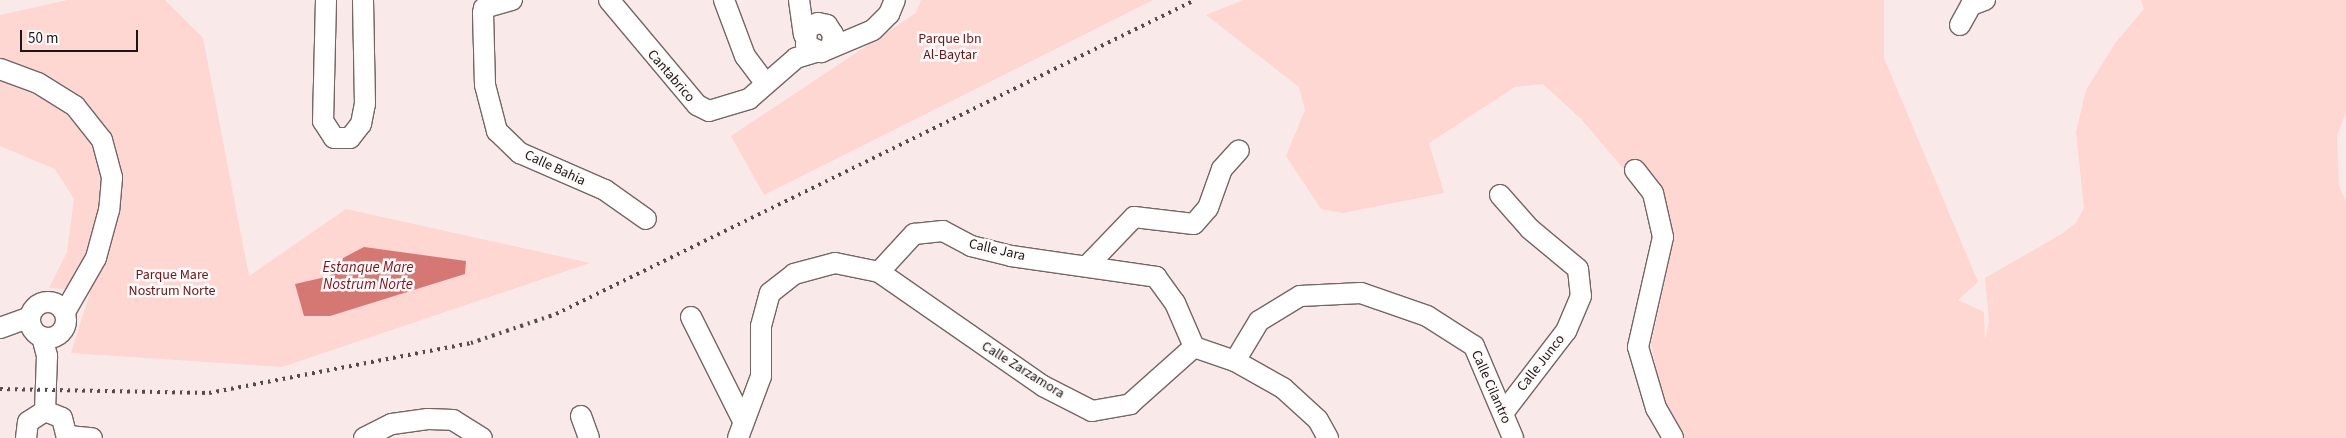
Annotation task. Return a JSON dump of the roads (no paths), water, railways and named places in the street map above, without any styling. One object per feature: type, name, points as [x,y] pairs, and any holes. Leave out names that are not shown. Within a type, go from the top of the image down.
[{"type":"street","points":[[326,0],[323,121],[334,138],[350,138],[361,124],[365,104],[363,0]]},
{"type":"street","name":"Calle Bahia","points":[[512,0],[484,4],[485,85],[497,131],[520,153],[605,190],[646,219]]},
{"type":"street","name":"Cantabrico","points":[[609,0],[697,106],[722,111],[749,99],[814,40]]},
{"type":"street","points":[[724,0],[745,56],[765,83]]},
{"type":"street","points":[[801,0],[814,40],[873,30],[889,14],[895,0]]},
{"type":"street","points":[[1960,25],[1971,5],[1985,0]]},
{"type":"street","points":[[0,69],[38,83],[75,106],[102,140],[112,178],[110,210],[96,258],[63,304],[64,330],[42,336],[5,327]]},
{"type":"street","points":[[1089,264],[1134,217],[1194,224],[1208,208],[1222,169],[1238,150]]},
{"type":"street","points":[[1635,170],[1653,192],[1663,237],[1638,347],[1656,408],[1673,438]]},
{"type":"street","name":"Calle Junco","points":[[1500,195],[1530,229],[1578,269],[1581,296],[1566,332],[1503,413]]},
{"type":"street","name":"Calle Jara","points":[[879,272],[914,234],[943,231],[970,246],[1011,256],[1089,264],[1156,277],[1175,303],[1194,347]]},
{"type":"street","points":[[740,430],[762,376],[761,326],[770,293],[794,274],[835,263],[879,272]]},
{"type":"street","name":"Calle Zarzamora","points":[[879,272],[1043,386],[1092,411],[1130,404],[1194,347]]},
{"type":"street","name":"Calle Cilantro","points":[[1235,361],[1259,322],[1300,296],[1361,293],[1427,316],[1474,346],[1513,438]]},
{"type":"street","points":[[45,411],[41,303],[63,304]]},
{"type":"street","points":[[691,317],[740,430]]},
{"type":"street","points":[[1194,347],[1235,361],[1283,388],[1318,420],[1328,438]]},
{"type":"street","points":[[45,411],[62,418],[67,437],[92,438]]},
{"type":"street","points":[[26,438],[28,422],[45,411]]},
{"type":"street","points":[[581,416],[589,438]]},
{"type":"street","points":[[364,438],[392,424],[428,419],[453,420],[482,438]]},
{"type":"water","name":"Estanque Mare Nostrum Norte","points":[[364,247],[466,261],[465,274],[330,316],[304,316],[295,284],[330,276],[343,258]]},
{"type":"railway","points":[[0,389],[209,393],[471,343],[556,314],[1195,0]]},
{"type":"park label","name":"Parque Ibn Al-Baytar","points":[[950,48]]},
{"type":"park label","name":"Parque Mare Nostrum Norte","points":[[172,284]]}]
